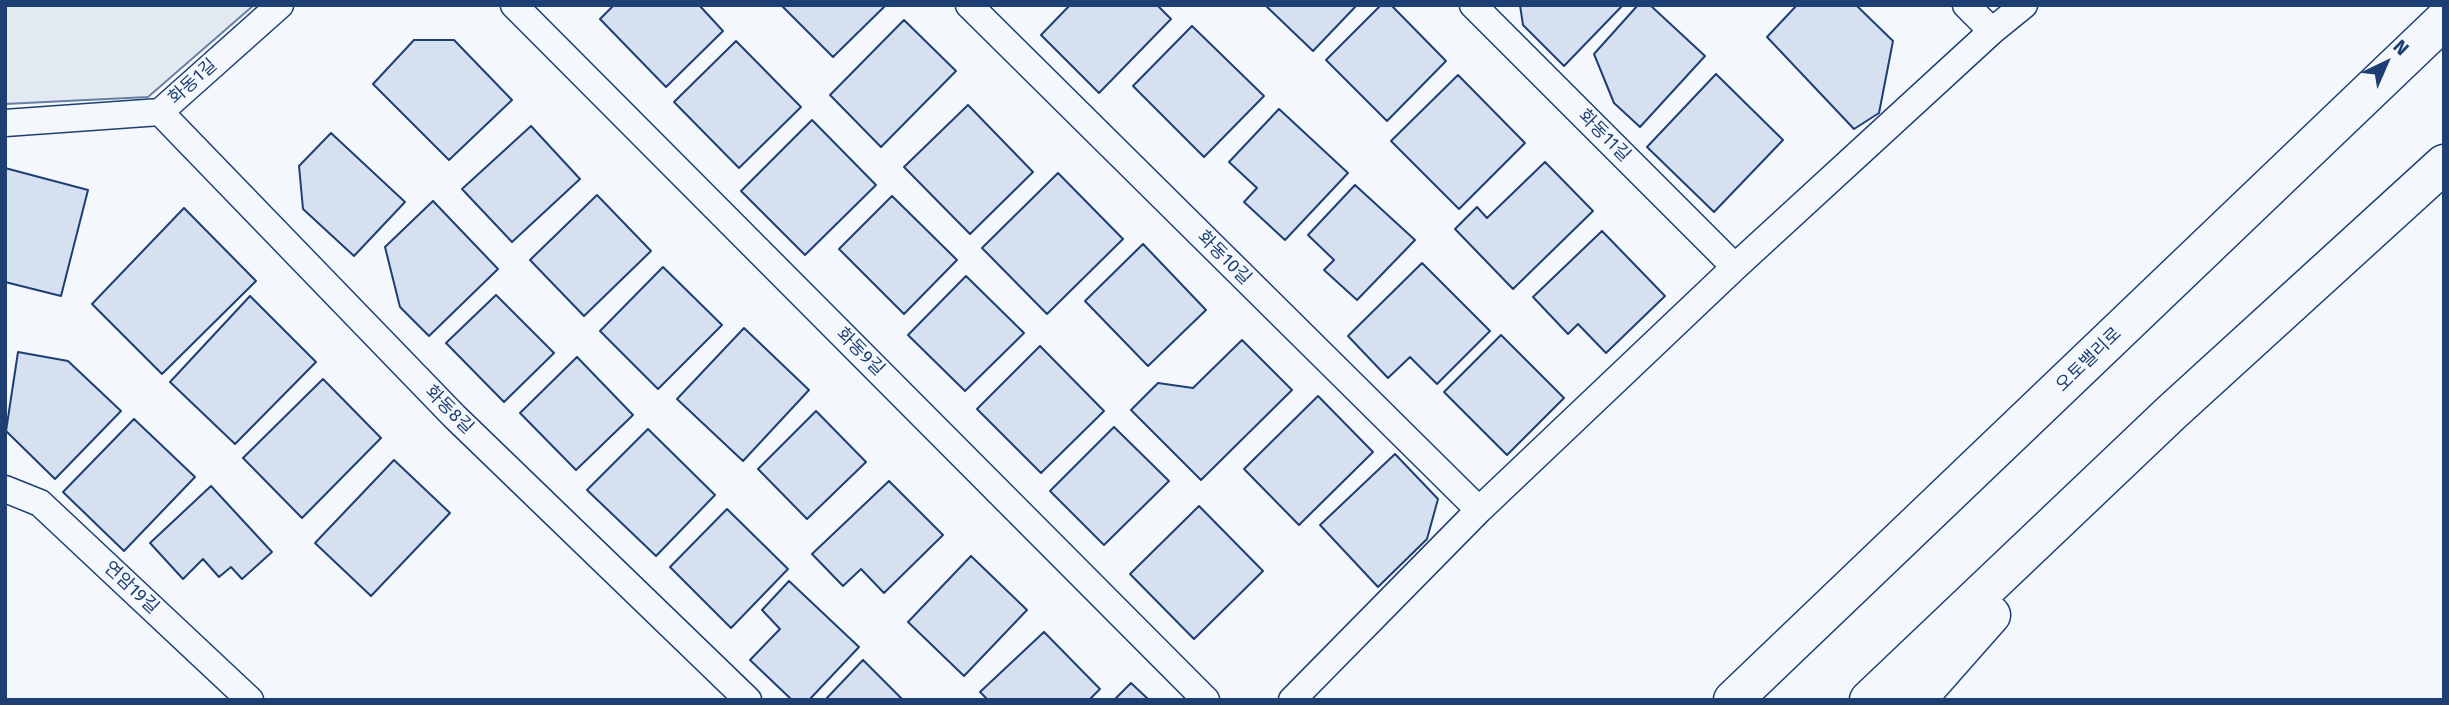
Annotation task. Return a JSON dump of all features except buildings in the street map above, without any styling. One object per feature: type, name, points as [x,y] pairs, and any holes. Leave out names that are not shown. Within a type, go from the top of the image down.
[{"type":"highway","name":"오토밸리로","points":[[1733,700],[2444,20]]},
{"type":"highway","points":[[1869,700],[2172,412],[2444,164]]},
{"type":"highway","points":[[1916,700],[2172,412]]},
{"type":"lane","name":"화동1길","points":[[5,123],[160,112],[280,5]]},
{"type":"lane","name":"화동9길","points":[[514,5],[1206,700]]},
{"type":"lane","name":"화동10길","points":[[969,5],[1479,510]]},
{"type":"lane","name":"화동11길","points":[[1473,5],[1735,267]]},
{"type":"lane","points":[[1966,5],[1992,31]]},
{"type":"lane","points":[[1292,700],[1479,510],[1735,267],[1992,31],[2024,5]]},
{"type":"lane","name":"화동8길","points":[[160,112],[454,416],[748,700]]},
{"type":"lane","name":"연암19길","points":[[5,489],[40,503],[250,700]]},
{"type":"shaded area","points":[[5,5],[254,5],[148,97],[5,104]]}]
